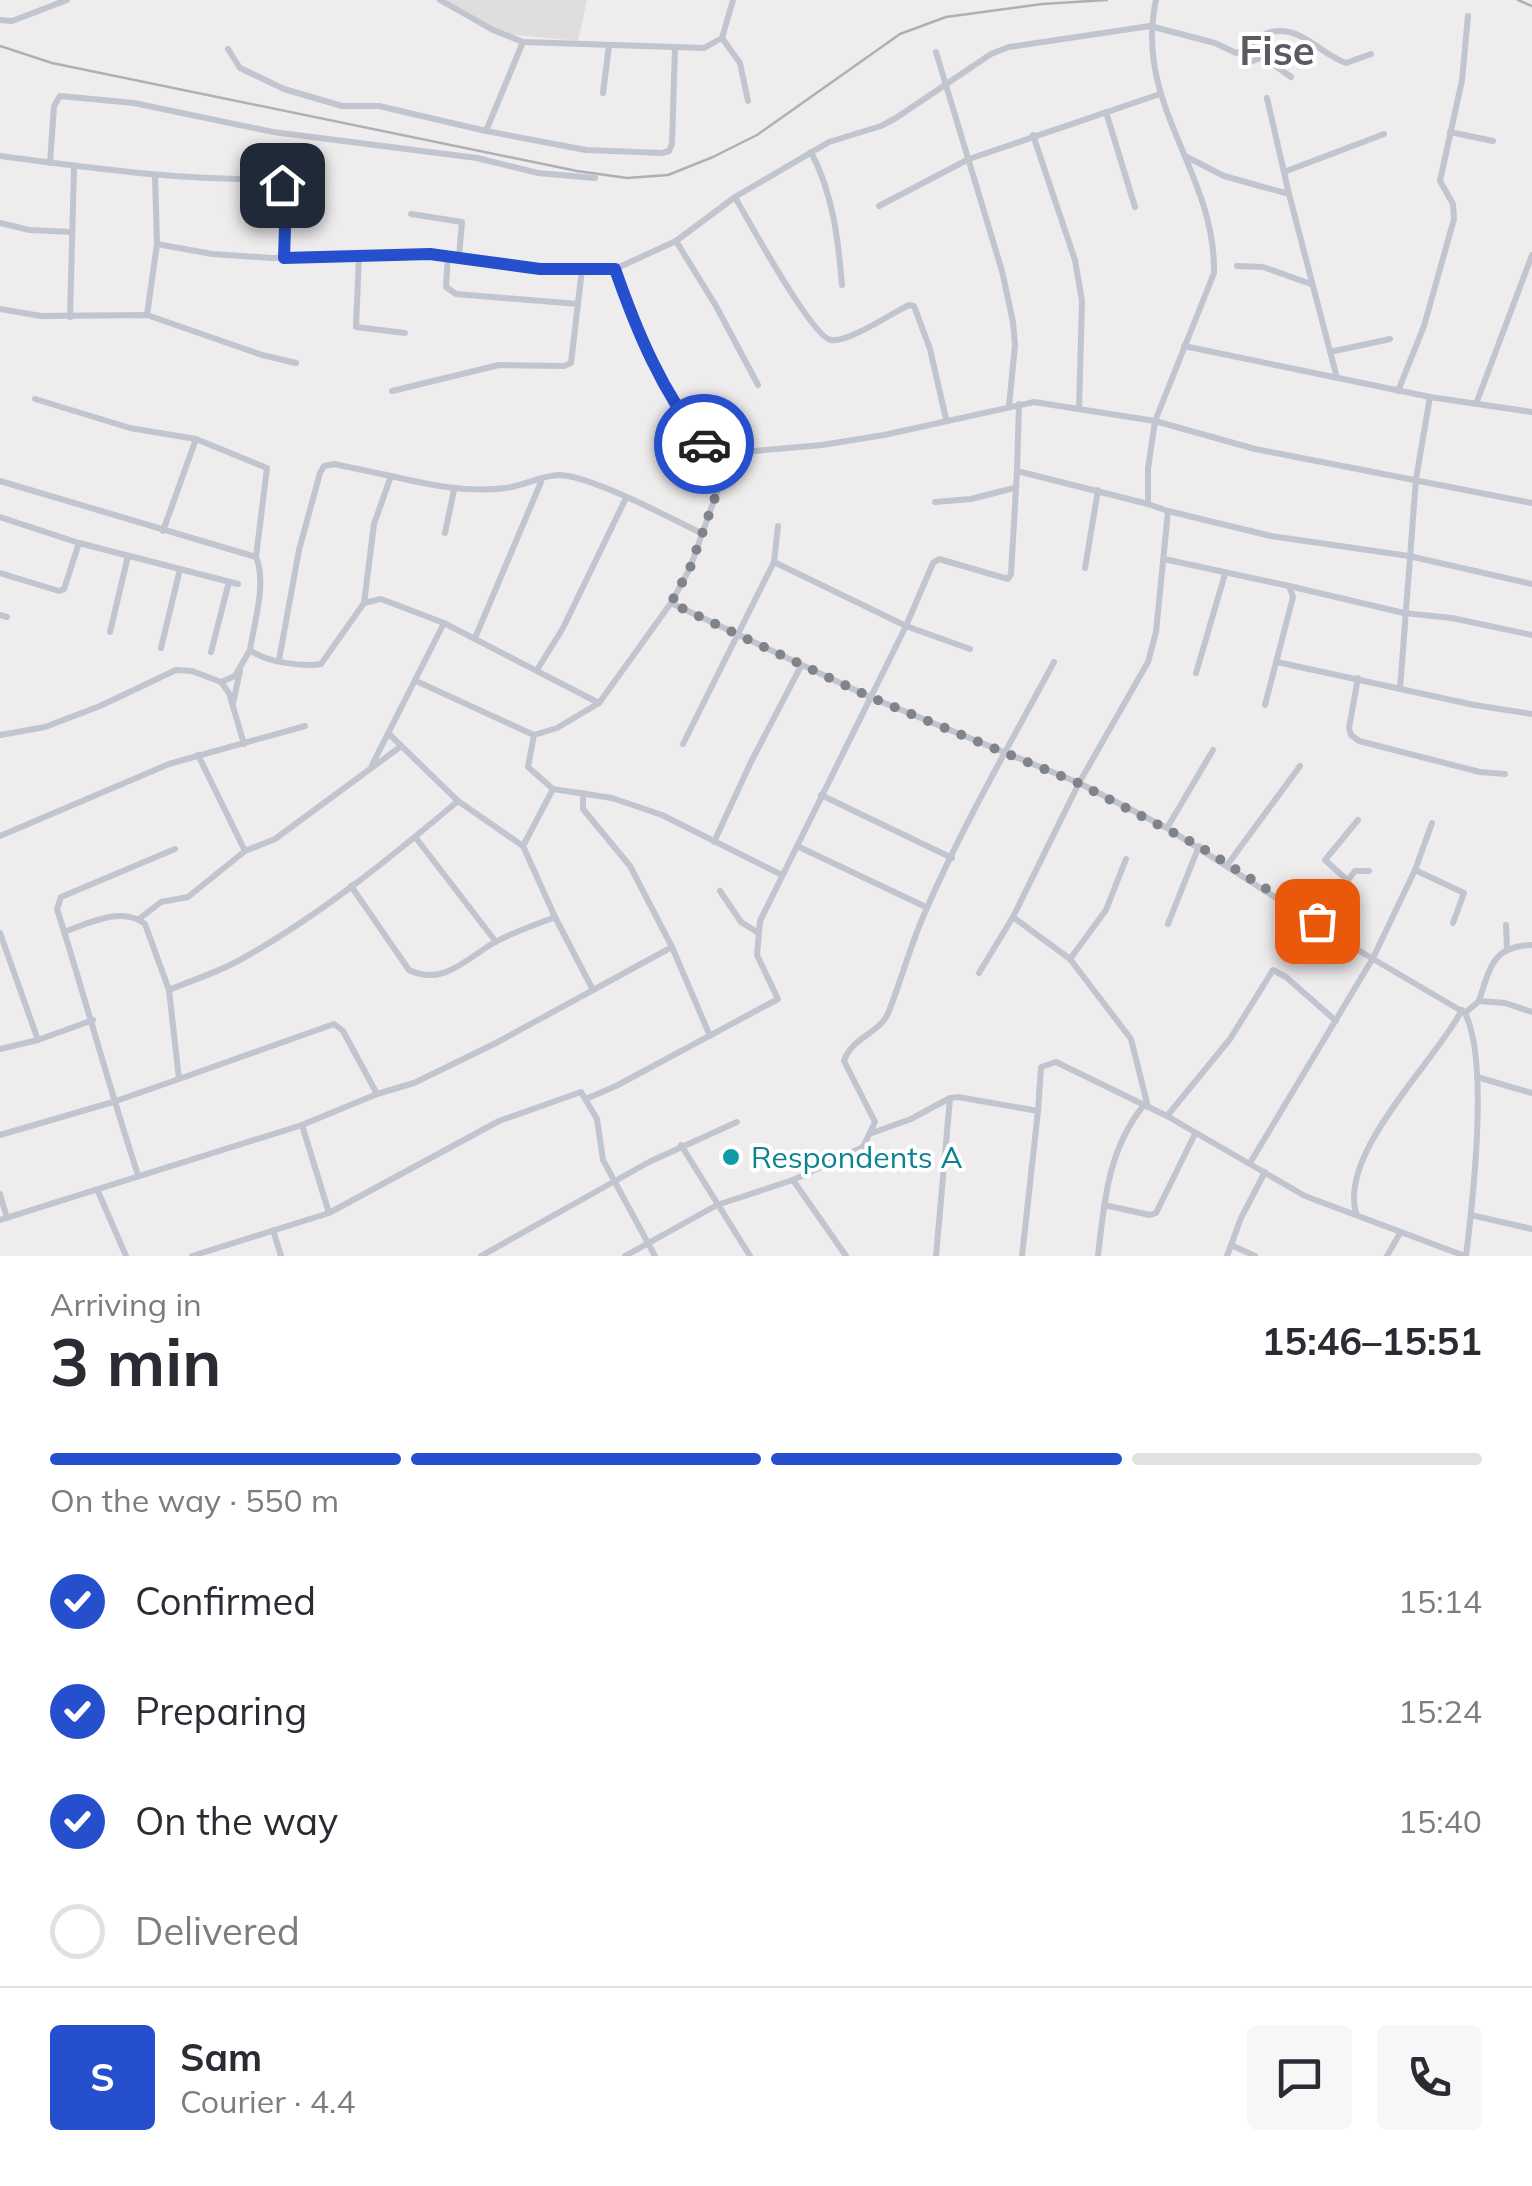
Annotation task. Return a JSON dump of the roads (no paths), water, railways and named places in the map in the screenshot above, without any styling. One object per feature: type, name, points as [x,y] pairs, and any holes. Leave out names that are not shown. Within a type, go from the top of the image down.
[{"type":"street","points":[[0,20],[12,21],[67,0]]},
{"type":"street","points":[[440,0],[523,42],[675,48],[704,48],[722,38],[732,0]]},
{"type":"street","points":[[1148,504],[1155,421],[1209,292],[1215,250],[1187,157],[1160,94],[1150,26],[1156,0]]},
{"type":"street","points":[[1398,391],[1424,326],[1454,219],[1453,204],[1440,183],[1462,80],[1468,16]]},
{"type":"street","points":[[157,244],[212,254],[284,258],[448,254],[540,269],[615,269],[676,241],[735,197],[811,152],[844,136],[881,126],[992,54],[1008,48],[1150,26],[1241,53],[1250,62],[1262,57],[1291,77]]},
{"type":"street","points":[[1241,53],[1276,31],[1303,37],[1331,58],[1346,63],[1371,54]]},
{"type":"street","points":[[722,38],[740,62],[748,101]]},
{"type":"street","points":[[486,131],[523,42]]},
{"type":"street","points":[[603,92],[610,46]]},
{"type":"street","points":[[228,50],[240,68],[284,89],[342,106],[379,106],[586,150],[662,153],[672,144],[675,48]]},
{"type":"street","points":[[936,52],[1002,271],[1015,345],[1010,406]]},
{"type":"street","points":[[880,206],[969,159],[1160,94]]},
{"type":"street","points":[[50,163],[54,106],[60,96],[134,103],[273,132],[477,158],[538,173],[596,178]]},
{"type":"street","points":[[1268,98],[1288,194],[1337,378]]},
{"type":"street","points":[[1106,112],[1135,207]]},
{"type":"street","points":[[1450,132],[1493,141]]},
{"type":"street","points":[[1284,172],[1384,134]]},
{"type":"street","points":[[1033,136],[1075,260],[1082,301],[1079,410]]},
{"type":"street","points":[[811,152],[828,191],[838,235],[842,284]]},
{"type":"street","points":[[0,156],[156,176],[275,179],[286,197],[284,258]]},
{"type":"street","points":[[1187,157],[1224,176],[1288,194]]},
{"type":"street","points":[[70,317],[74,168]]},
{"type":"street","points":[[147,315],[157,244],[156,176]]},
{"type":"street","points":[[735,197],[791,293],[823,336],[834,341],[851,336],[914,306],[930,349],[946,419]]},
{"type":"street","points":[[411,214],[460,220],[464,226],[458,257]]},
{"type":"street","points":[[0,223],[29,230],[72,232]]},
{"type":"street","points":[[676,241],[758,385]]},
{"type":"street","points":[[448,254],[446,287],[456,294],[578,304]]},
{"type":"street","points":[[359,256],[356,328],[404,334]]},
{"type":"street","points":[[1476,404],[1532,256]]},
{"type":"street","points":[[1237,266],[1278,270],[1312,284]]},
{"type":"street","points":[[392,391],[499,365],[564,366],[571,362],[582,269]]},
{"type":"street","points":[[615,269],[672,404],[708,449],[729,458],[754,450],[884,435],[1034,402],[1155,421],[1255,449],[1532,504]]},
{"type":"street","points":[[0,309],[41,316],[147,315],[296,363]]},
{"type":"street","points":[[1330,352],[1390,339]]},
{"type":"street","points":[[1184,346],[1430,398],[1532,412]]},
{"type":"street","points":[[1400,688],[1416,479],[1430,398]]},
{"type":"street","points":[[35,399],[130,428],[196,439],[267,468],[256,557],[260,566],[259,586],[250,650],[240,670],[233,704]]},
{"type":"street","points":[[588,1098],[778,999],[758,956],[757,932],[906,626],[933,562],[939,559],[1008,579],[1011,574],[1019,404]]},
{"type":"street","points":[[163,531],[196,439]]},
{"type":"street","points":[[416,681],[534,735],[557,728],[598,703],[671,603],[703,534],[729,458]]},
{"type":"street","points":[[280,660],[299,550],[324,466],[334,464],[454,490],[502,488],[556,475],[626,498],[703,534]]},
{"type":"street","points":[[1017,471],[1271,536],[1409,556],[1532,584]]},
{"type":"street","points":[[250,650],[266,658],[321,664],[364,603],[374,524],[390,476]]},
{"type":"street","points":[[0,481],[256,557]]},
{"type":"street","points":[[475,638],[542,481]]},
{"type":"street","points":[[935,502],[970,499],[1014,488]]},
{"type":"street","points":[[445,533],[454,490]]},
{"type":"street","points":[[1085,568],[1098,490]]},
{"type":"street","points":[[537,670],[563,628],[626,498]]},
{"type":"street","points":[[979,973],[1014,917],[1078,783],[1148,662],[1156,632],[1168,511]]},
{"type":"street","points":[[0,517],[79,543],[238,584]]},
{"type":"street","points":[[684,744],[774,562],[778,526]]},
{"type":"street","points":[[0,573],[64,590],[79,543]]},
{"type":"street","points":[[110,632],[128,556]]},
{"type":"street","points":[[1164,558],[1404,612],[1532,635]]},
{"type":"street","points":[[774,562],[906,626],[970,649]]},
{"type":"street","points":[[161,648],[180,569]]},
{"type":"street","points":[[1196,673],[1225,574]]},
{"type":"street","points":[[210,652],[229,582]]},
{"type":"street","points":[[1265,705],[1292,596],[1289,586]]},
{"type":"street","points":[[364,603],[382,599],[444,623],[598,703]]},
{"type":"street","points":[[671,603],[870,697],[1078,783],[1167,828],[1463,1012],[1477,1077],[1466,1256],[1304,1196],[1167,1116],[1056,1062],[1041,1067],[1022,1256]]},
{"type":"street","points":[[372,766],[444,623]]},
{"type":"street","points":[[626,1256],[718,1206],[793,1180],[863,1147],[872,1134],[874,1122],[844,1061],[851,1044],[889,1013],[926,908],[1054,662]]},
{"type":"street","points":[[1277,662],[1532,714]]},
{"type":"street","points":[[714,842],[801,666]]},
{"type":"street","points":[[0,735],[45,727],[176,670],[192,670],[220,682],[233,704],[244,744]]},
{"type":"street","points":[[220,682],[240,670]]},
{"type":"street","points":[[1358,678],[1351,735],[1480,772],[1505,774]]},
{"type":"street","points":[[0,836],[72,803],[198,756],[305,726]]},
{"type":"street","points":[[388,733],[458,801],[523,846],[593,990]]},
{"type":"street","points":[[534,735],[530,770],[552,790],[612,798],[662,815],[782,875]]},
{"type":"street","points":[[139,919],[161,902],[188,897],[245,851],[274,839],[400,747]]},
{"type":"street","points":[[1167,828],[1213,750]]},
{"type":"street","points":[[198,756],[245,851]]},
{"type":"street","points":[[1228,864],[1300,766]]},
{"type":"street","points":[[523,846],[552,790]]},
{"type":"street","points":[[584,794],[583,809],[630,866],[672,947],[710,1036]]},
{"type":"street","points":[[821,795],[952,858]]},
{"type":"street","points":[[170,990],[235,962],[296,927],[416,838],[458,801]]},
{"type":"street","points":[[1346,879],[1325,860],[1358,820]]},
{"type":"street","points":[[1250,1163],[1373,958],[1415,870],[1432,823]]},
{"type":"street","points":[[416,838],[496,942]]},
{"type":"street","points":[[796,846],[926,908]]},
{"type":"street","points":[[1168,924],[1199,846]]},
{"type":"street","points":[[138,1176],[57,909],[60,896],[175,849]]},
{"type":"street","points":[[1070,959],[1096,927],[1115,892],[1126,859]]},
{"type":"street","points":[[1415,870],[1464,893],[1453,922]]},
{"type":"street","points":[[1317,921],[1346,879],[1355,871],[1370,872]]},
{"type":"street","points":[[351,886],[409,970],[423,976],[441,976],[496,942],[555,917]]},
{"type":"street","points":[[720,891],[733,913],[757,932]]},
{"type":"street","points":[[64,932],[102,918],[130,916],[145,924],[170,990],[179,1079]]},
{"type":"street","points":[[1014,917],[1070,959],[1131,1038],[1146,1106],[1113,1161],[1098,1256]]},
{"type":"street","points":[[1356,1214],[1353,1187],[1372,1142],[1463,1012],[1479,1001],[1493,965],[1507,948],[1506,926]]},
{"type":"street","points":[[0,934],[38,1040]]},
{"type":"street","points":[[1507,948],[1532,945]]},
{"type":"street","points":[[0,1194],[3,1219],[302,1125],[414,1082],[480,1051],[672,947]]},
{"type":"street","points":[[1167,1116],[1194,1078],[1230,1039],[1273,970],[1286,976],[1336,1021]]},
{"type":"street","points":[[1479,1001],[1506,1003],[1532,1012]]},
{"type":"street","points":[[0,1050],[92,1020]]},
{"type":"street","points":[[0,1134],[113,1102],[334,1024],[343,1032],[377,1094]]},
{"type":"street","points":[[1477,1077],[1532,1093]]},
{"type":"street","points":[[192,1256],[329,1213],[499,1121],[581,1092],[598,1118],[603,1160],[612,1182],[655,1256]]},
{"type":"street","points":[[872,1134],[950,1098],[1038,1111]]},
{"type":"street","points":[[936,1256],[950,1098]]},
{"type":"street","points":[[481,1256],[612,1182],[737,1122]]},
{"type":"street","points":[[302,1125],[329,1213]]},
{"type":"street","points":[[1104,1205],[1156,1213],[1195,1134]]},
{"type":"street","points":[[681,1146],[750,1256]]},
{"type":"street","points":[[1227,1256],[1265,1172]]},
{"type":"street","points":[[793,1180],[846,1256]]},
{"type":"street","points":[[96,1189],[126,1256]]},
{"type":"street","points":[[1471,1215],[1532,1229]]},
{"type":"street","points":[[272,1230],[281,1256]]},
{"type":"street","points":[[1387,1256],[1400,1233]]},
{"type":"street","points":[[1232,1244],[1255,1256]]},
{"type":"railway","points":[[0,46],[52,63],[627,178],[668,175],[757,135],[900,34],[946,17],[1107,0]]},
{"type":"railway","points":[[1518,0],[1532,6]]},
{"type":"place","name":"Respondents A","points":[[731,1157]]},
{"type":"district","name":"Fise","points":[[1277,50]]}]
